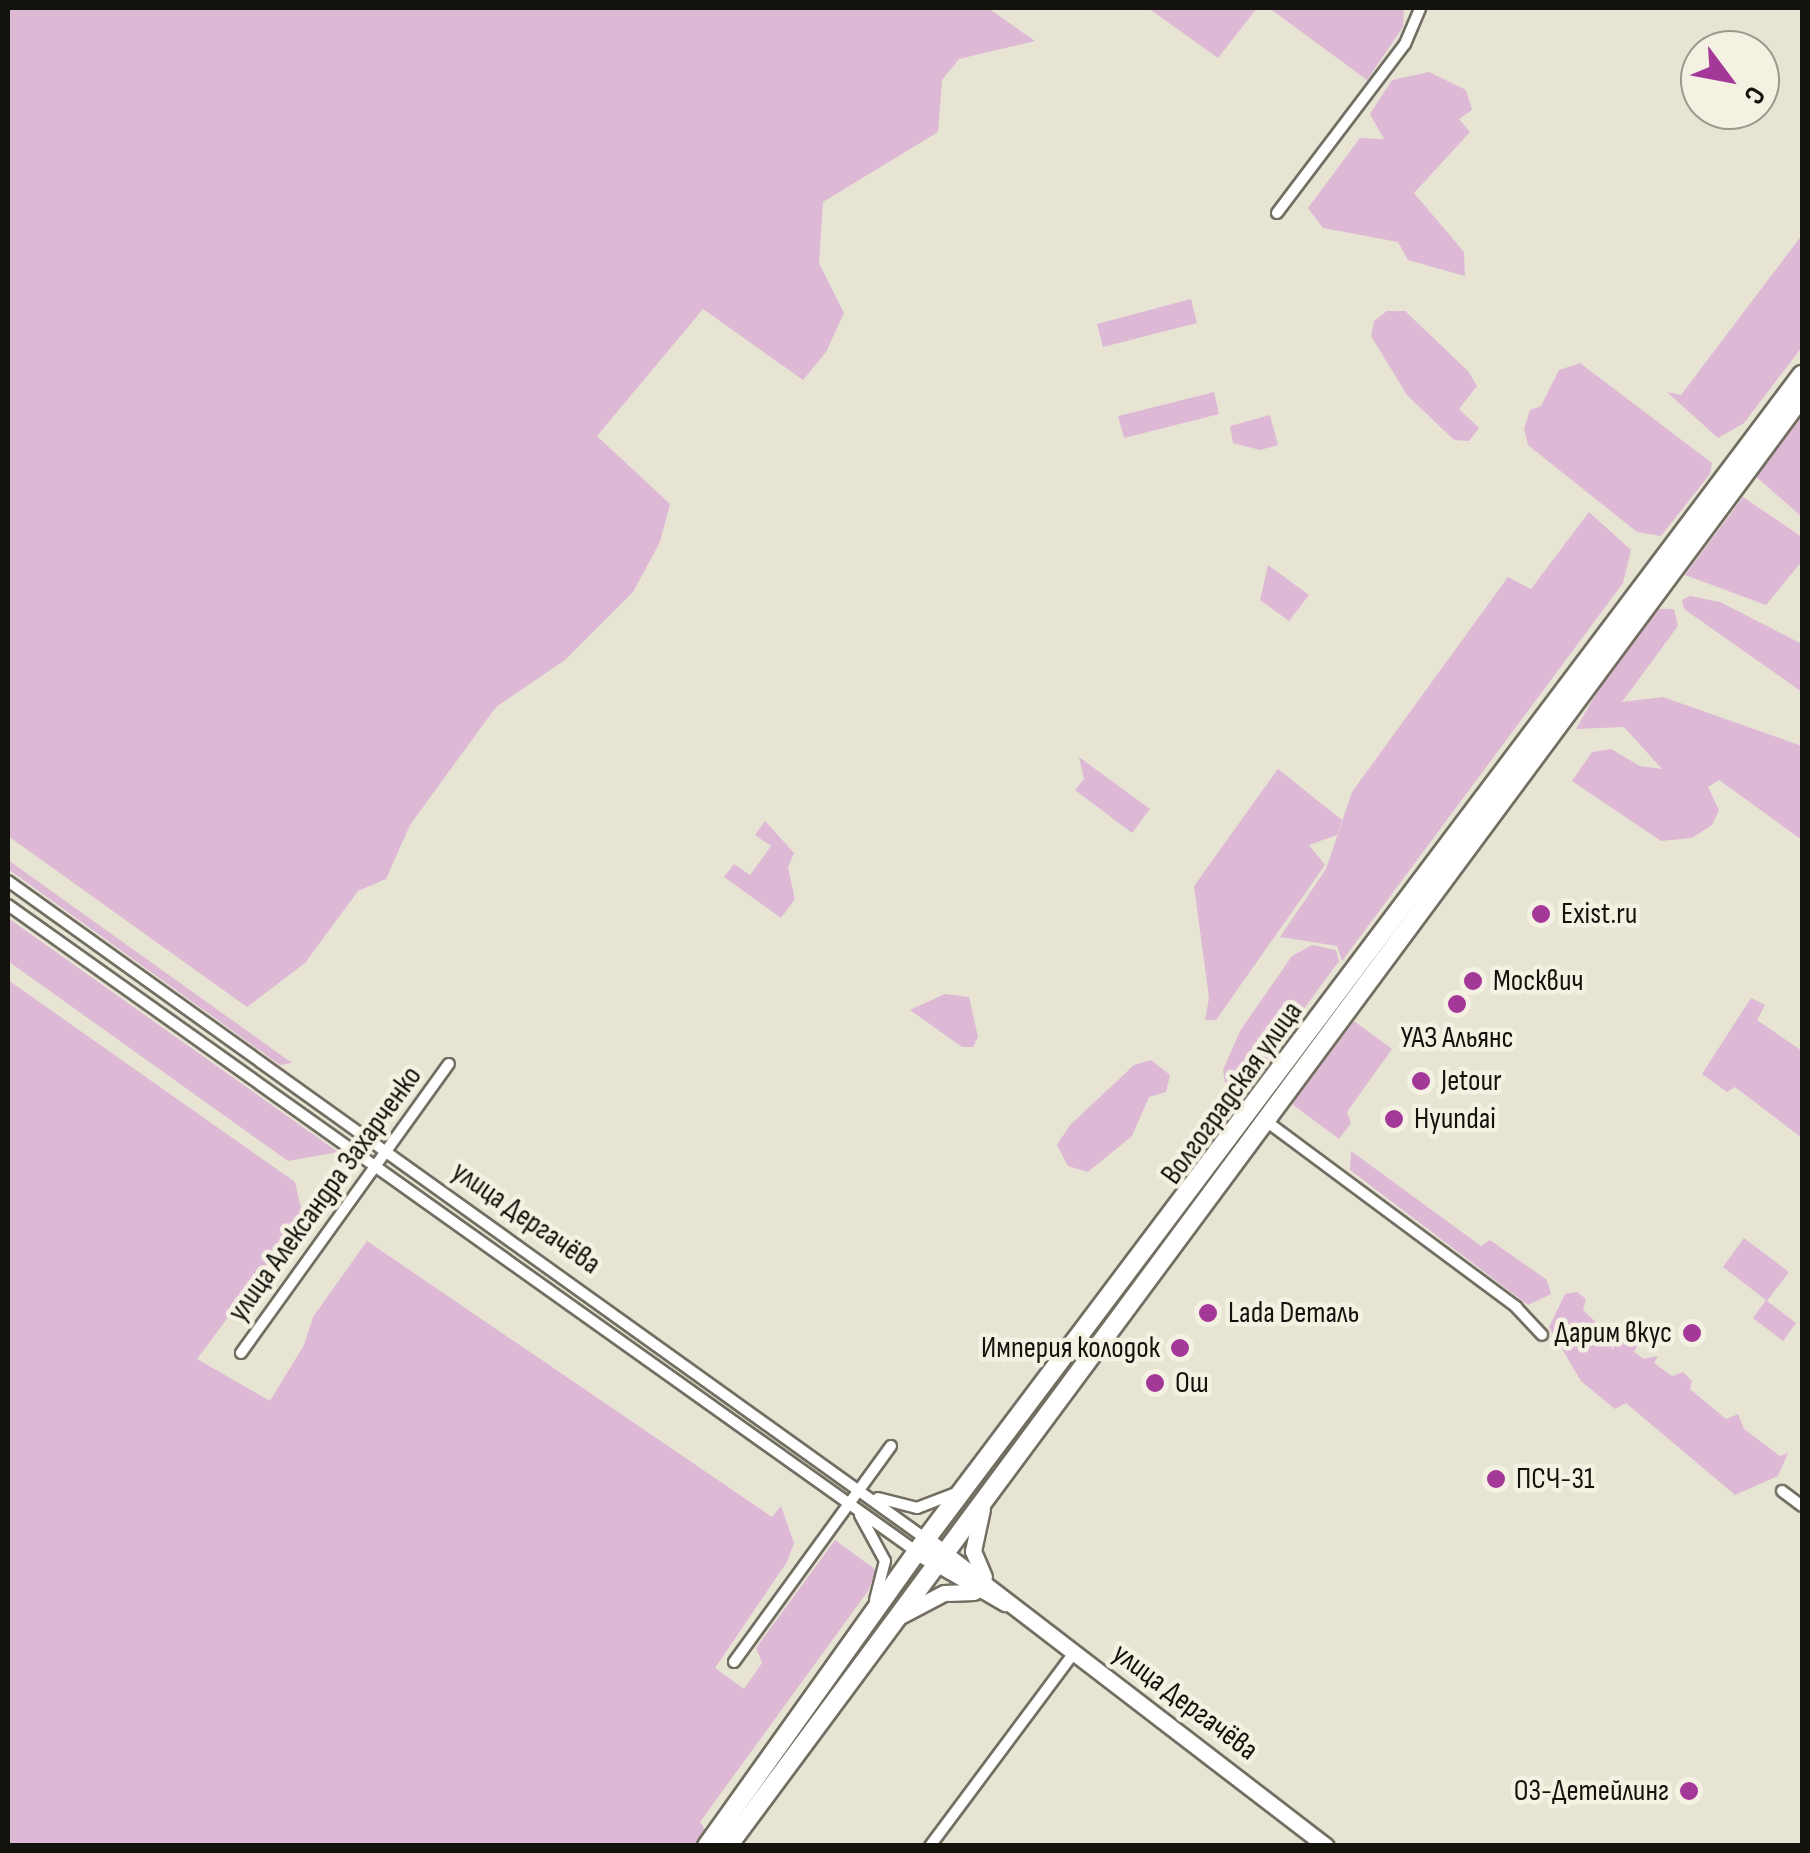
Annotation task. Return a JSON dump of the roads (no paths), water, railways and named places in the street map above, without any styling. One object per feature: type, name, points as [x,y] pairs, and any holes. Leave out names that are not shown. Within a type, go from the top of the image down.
[{"type":"main road","name":"Волгоградская улица","points":[[728,1846],[1266,1121],[1385,944],[1802,374]]},
{"type":"main road","name":"Волгоградская улица","points":[[707,1846],[922,1546],[1802,396]]},
{"type":"street","points":[[1276,213],[1405,44],[1420,8]]},
{"type":"street","name":"улица Дергачёва","points":[[8,881],[862,1491],[922,1546]]},
{"type":"street","name":"улица Дергачёва","points":[[8,905],[852,1507],[922,1546],[1009,1604],[1326,1846]]},
{"type":"street","name":"улица Александра Захарченко","points":[[241,1352],[450,1064]]},
{"type":"street","points":[[1266,1121],[1516,1308],[1542,1334]]},
{"type":"street","points":[[734,1662],[852,1507],[892,1446]]},
{"type":"street","points":[[862,1491],[916,1508],[946,1500],[976,1476]]},
{"type":"street","points":[[1782,1491],[1802,1506]]},
{"type":"street","points":[[895,1619],[944,1593],[986,1589],[972,1550],[988,1492]]},
{"type":"street","points":[[852,1507],[885,1561],[868,1622]]},
{"type":"street","points":[[930,1846],[1074,1653]]},
{"type":"place","name":"Exist.ru","points":[[1541,914]]},
{"type":"place","name":"Москвич","points":[[1473,981]]},
{"type":"place","name":"УАЗ Альянс","points":[[1457,1004]]},
{"type":"place","name":"Jetour","points":[[1421,1081]]},
{"type":"place","name":"Hyundai","points":[[1394,1119]]},
{"type":"place","name":"Lada Dеталь","points":[[1208,1313]]},
{"type":"place","name":"Дарим вкус","points":[[1692,1333]]},
{"type":"place","name":"Империя колодок","points":[[1180,1348]]},
{"type":"place","name":"Ош","points":[[1155,1383]]},
{"type":"place","name":"ПСЧ-31","points":[[1496,1479]]},
{"type":"place","name":"О3-Детейлинг","points":[[1689,1791]]}]
